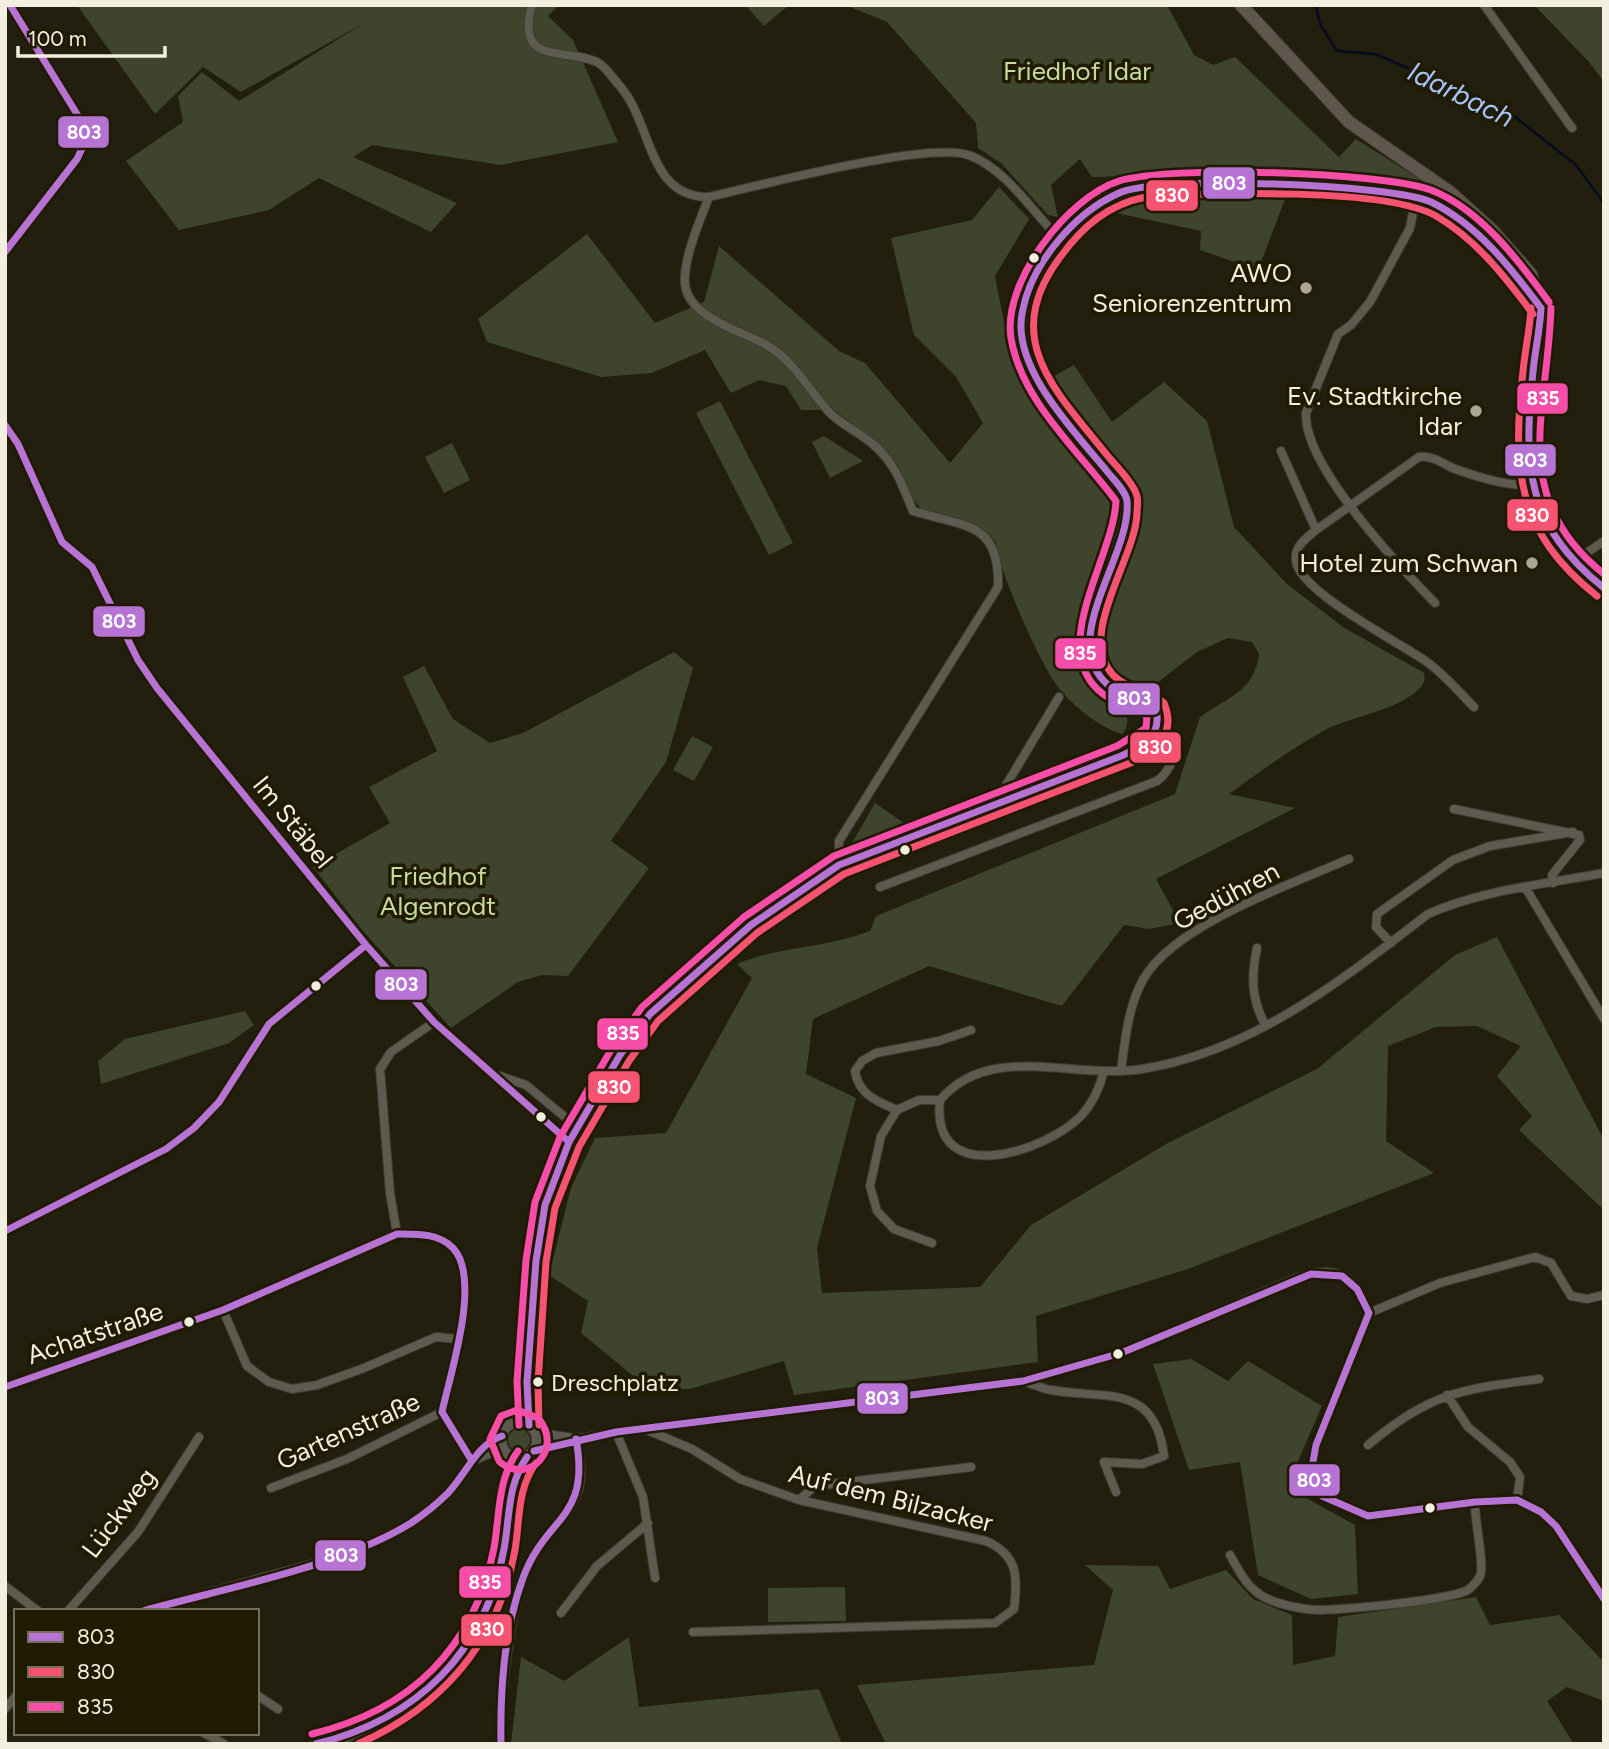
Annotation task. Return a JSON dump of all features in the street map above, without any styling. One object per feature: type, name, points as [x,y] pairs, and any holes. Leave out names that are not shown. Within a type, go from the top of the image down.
[{"type":"main road","points":[[1241,5],[1358,131],[1440,185],[1492,230],[1531,274],[1541,308],[1530,396],[1530,485],[1542,517],[1573,563],[1604,588]]},
{"type":"street","points":[[532,5],[530,35],[535,46],[548,54],[580,56],[600,64],[634,106],[669,183],[686,195],[709,197],[911,154],[956,151],[970,155],[991,168],[1061,240]]},
{"type":"street","points":[[1484,5],[1572,128]]},
{"type":"street","points":[[316,1744],[359,1734],[424,1695],[452,1667],[476,1632],[496,1591],[512,1493],[537,1441],[532,1428],[527,1382],[539,1239],[545,1205],[577,1127],[620,1055],[650,1014],[751,925],[839,865],[1139,748],[1152,740],[1158,730],[1160,719],[1156,709],[1105,682],[1089,652],[1088,630],[1120,551],[1129,517],[1127,498],[1052,399],[1023,345],[1021,326],[1024,304],[1041,267],[1061,240],[1083,217],[1108,198],[1137,187],[1326,188],[1392,192],[1439,206],[1485,244],[1516,275],[1541,308]]},
{"type":"street","points":[[709,197],[694,238],[685,285],[692,299],[717,324],[766,345],[787,359],[830,414],[876,446],[895,467],[913,511],[974,529],[989,538],[999,561],[998,587],[839,841],[839,865]]},
{"type":"street","points":[[1416,197],[1410,228],[1370,302],[1351,325],[1338,334],[1306,413],[1305,424],[1350,506],[1387,553],[1435,603]]},
{"type":"street","points":[[1281,451],[1316,530]]},
{"type":"street","points":[[1474,707],[1428,663],[1310,585],[1296,564],[1296,551],[1300,543],[1316,530],[1408,464],[1425,456],[1470,474],[1513,485],[1530,485]]},
{"type":"street","points":[[1573,563],[1604,541]]},
{"type":"street","name":"Im Stäbel","points":[[92,568],[138,660],[157,688],[366,945],[434,1022],[569,1142]]},
{"type":"street","points":[[1003,800],[1002,792],[1059,697]]},
{"type":"street","points":[[880,887],[1157,781],[1173,763],[1174,751],[1173,735],[1158,730]]},
{"type":"street","points":[[1454,809],[1578,835],[1580,841],[1552,875],[1553,883]]},
{"type":"street","points":[[1391,943],[1376,927],[1377,914],[1453,860],[1490,846],[1573,832]]},
{"type":"street","name":"Gedühren","points":[[1121,1071],[1132,1010],[1144,979],[1164,954],[1230,912],[1349,859]]},
{"type":"street","points":[[933,1243],[894,1229],[877,1211],[872,1197],[871,1171],[875,1154],[897,1110],[919,1100],[940,1100],[964,1080],[995,1068],[1034,1067],[1104,1074],[1190,1059],[1266,1026],[1330,988],[1428,914],[1446,906],[1525,887],[1604,873]]},
{"type":"street","points":[[1525,887],[1604,1019]]},
{"type":"street","points":[[5,1231],[166,1149],[194,1128],[219,1102],[269,1024],[366,945]]},
{"type":"street","points":[[1257,948],[1252,973],[1253,986],[1258,1012],[1266,1026]]},
{"type":"street","points":[[397,1234],[387,1167],[380,1069],[391,1052],[434,1022]]},
{"type":"street","points":[[897,1110],[870,1098],[858,1086],[855,1071],[862,1061],[876,1053],[939,1041],[971,1030]]},
{"type":"street","points":[[940,1100],[940,1121],[949,1141],[967,1154],[995,1156],[1047,1139],[1070,1126],[1092,1101],[1104,1074]]},
{"type":"street","name":"Im Stäbel","points":[[497,1076],[526,1085],[577,1127]]},
{"type":"street","name":"Achatstraße","points":[[5,1387],[223,1310],[397,1234],[421,1232],[445,1240],[460,1256],[467,1274],[467,1298],[442,1412]]},
{"type":"street","points":[[1369,1313],[1440,1283],[1535,1257],[1551,1263],[1571,1296],[1587,1300],[1604,1295]]},
{"type":"street","points":[[472,1461],[506,1452],[530,1454],[576,1439],[616,1432],[1023,1381],[1133,1349],[1320,1270],[1341,1274],[1359,1287],[1369,1313],[1316,1445],[1311,1473],[1322,1496],[1368,1516],[1475,1502],[1517,1500],[1541,1512],[1556,1526],[1604,1599]]},
{"type":"street","points":[[223,1310],[247,1366],[269,1382],[292,1389],[317,1385],[436,1337],[458,1339]]},
{"type":"street","points":[[1368,1445],[1424,1404],[1447,1395],[1475,1387],[1539,1379]]},
{"type":"street","points":[[1023,1381],[1051,1390],[1113,1394],[1140,1407],[1161,1431],[1164,1456],[1142,1464],[1104,1462],[1116,1492]]},
{"type":"street","points":[[512,1493],[502,1436],[506,1428],[514,1423],[527,1382]]},
{"type":"street","points":[[1447,1395],[1468,1427],[1510,1462],[1520,1477],[1517,1500]]},
{"type":"street","points":[[442,1412],[472,1461]]},
{"type":"street","name":"Gartenstraße","points":[[271,1488],[347,1459],[442,1412]]},
{"type":"street","points":[[514,1423],[576,1439]]},
{"type":"street","name":"Auf dem Bilzacker","points":[[644,1429],[692,1449],[740,1479],[799,1500],[986,1541],[1001,1548],[1012,1563],[1017,1585],[1014,1609],[995,1623],[959,1627],[693,1632]]},
{"type":"street","points":[[616,1432],[643,1497],[655,1578]]},
{"type":"street","points":[[149,1609],[330,1559],[369,1545],[412,1522],[439,1500],[489,1440],[502,1436]]},
{"type":"street","name":"Lückweg","points":[[70,1609],[138,1532],[199,1437]]},
{"type":"street","points":[[501,1744],[515,1608],[532,1556],[571,1507],[581,1489],[583,1471],[576,1439]]},
{"type":"street","points":[[799,1500],[816,1486],[971,1467]]},
{"type":"street","points":[[1230,1555],[1244,1579],[1260,1595],[1319,1610],[1439,1597],[1468,1591],[1480,1577],[1483,1567],[1474,1522],[1475,1502]]},
{"type":"street","points":[[561,1613],[597,1566],[648,1522]]},
{"type":"street","points":[[5,1586],[35,1609]]},
{"type":"street","points":[[259,1696],[278,1709]]},
{"type":"street","points":[[208,1735],[224,1744]]},
{"type":"green space","points":[[77,5],[559,5],[548,16],[573,40],[618,142],[501,165],[372,145],[353,157],[457,203],[431,232],[319,178],[269,210],[179,230],[126,161],[183,122],[178,96],[202,72],[239,101],[364,23],[241,92],[203,67],[155,114]]},
{"type":"green space","points":[[745,5],[789,5],[764,26]]},
{"type":"green space","name":"Friedhof Idar","points":[[845,5],[1167,5],[1194,55],[1213,65],[1235,57],[1339,157],[1356,139],[1421,180],[1413,188],[1232,173],[1092,177],[1080,159],[1051,185],[1058,217],[1048,215],[1001,163],[978,148],[976,123],[887,22]]},
{"type":"green space","points":[[1534,5],[1604,5],[1604,82],[1589,62]]},
{"type":"green space","points":[[999,187],[1029,219],[995,276],[1005,328],[1027,374],[1047,380],[1074,365],[1112,422],[1164,382],[1207,421],[1234,527],[1287,584],[1343,627],[1424,673],[1424,681],[1411,696],[1400,702],[1338,724],[1314,736],[1229,794],[1295,808],[1156,879],[1180,923],[1149,929],[1124,925],[1062,1006],[929,966],[813,1019],[806,1074],[856,1098],[817,1248],[822,1293],[980,1287],[1031,1225],[1166,1144],[1317,1069],[1455,955],[1497,937],[1604,1140],[1604,1210],[1519,1130],[1532,1116],[1497,1076],[1521,1046],[1477,1026],[1436,1027],[1388,1046],[1386,1141],[1434,1173],[1188,1269],[1036,1316],[1038,1362],[794,1395],[784,1361],[690,1389],[649,1389],[581,1333],[588,1301],[549,1275],[571,1188],[595,1138],[666,1133],[752,978],[737,964],[870,931],[876,916],[1175,794],[1200,717],[1246,685],[1252,677],[1259,654],[1252,642],[1228,638],[1197,652],[1149,689],[1113,677],[1098,679],[1120,704],[1127,717],[1123,734],[1113,730],[1082,711],[1050,675],[1018,609],[995,541],[975,526],[924,512],[911,497],[898,465],[878,444],[834,410],[801,410],[786,386],[759,380],[731,393],[705,350],[652,373],[601,377],[487,342],[478,319],[587,234],[655,323],[704,302],[719,246],[839,351],[865,363],[950,463],[983,423],[956,377],[914,335],[891,238],[972,220]]},
{"type":"green space","points":[[1223,188],[1287,194],[1258,270],[1200,250],[1201,231],[1112,212],[1110,202],[1136,191]]},
{"type":"green space","points":[[720,401],[793,543],[769,555],[696,413]]},
{"type":"green space","points":[[824,436],[863,461],[830,478],[812,442]]},
{"type":"green space","points":[[452,443],[470,480],[444,493],[425,457]]},
{"type":"green space","name":"Friedhof Algenrodt","points":[[674,652],[693,668],[666,762],[611,841],[649,868],[568,976],[542,975],[518,982],[451,1028],[362,930],[313,867],[390,823],[369,787],[437,751],[403,677],[424,666],[453,719],[490,743],[523,733]]},
{"type":"green space","points":[[692,736],[713,747],[694,781],[673,770]]},
{"type":"green space","points":[[875,803],[904,823],[852,843]]},
{"type":"green space","points":[[245,1011],[254,1025],[229,1043],[101,1084],[98,1061],[125,1039]]},
{"type":"green space","points":[[1191,1359],[1228,1381],[1248,1361],[1322,1406],[1298,1461],[1306,1498],[1355,1525],[1358,1594],[1311,1599],[1258,1575],[1240,1462],[1189,1470],[1153,1364]]},
{"type":"green space","points":[[515,1429],[523,1429],[530,1436],[530,1444],[523,1451],[515,1451],[508,1444],[508,1436]]},
{"type":"green space","points":[[1085,1565],[1158,1566],[1170,1589],[1226,1570],[1253,1599],[1292,1615],[1293,1665],[1335,1656],[1338,1617],[1476,1597],[1490,1625],[1559,1615],[1604,1662],[1604,1701],[1567,1687],[1547,1701],[1574,1744],[886,1744],[857,1685],[1094,1665],[1113,1590]]},
{"type":"green space","points":[[845,1587],[846,1621],[768,1622],[768,1588]]},
{"type":"green space","points":[[629,1637],[639,1707],[819,1689],[842,1744],[511,1744],[521,1657],[564,1681]]},
{"type":"waterway","name":"Idarbach","points":[[1316,5],[1320,24],[1337,51],[1375,54],[1505,109],[1576,165],[1604,203]]},
{"type":"transit line","name":"803","points":[[5,252],[77,159],[86,140],[80,119],[10,5]]},
{"type":"transit line","name":"835","points":[[519,1425],[517,1381],[526,1260],[535,1202],[560,1137],[611,1050],[642,1007],[744,917],[834,856],[1117,746],[1146,728],[1147,716],[1103,694],[1087,675],[1080,653],[1081,628],[1087,602],[1105,549],[1116,501],[1039,404],[1017,361],[1011,338],[1011,316],[1017,292],[1042,244],[1060,223],[1079,204],[1099,190],[1119,181],[1145,176],[1182,173],[1275,173],[1324,175],[1405,184],[1431,190],[1449,199],[1482,223],[1525,270],[1549,302]]},
{"type":"transit line","name":"803","points":[[529,1425],[527,1382],[536,1261],[545,1205],[569,1142],[620,1055],[650,1014],[751,925],[839,865],[1121,756],[1144,744],[1154,733],[1156,709],[1118,692],[1107,684],[1094,665],[1090,644],[1100,596],[1126,523],[1126,497],[1048,398],[1026,356],[1021,335],[1022,314],[1034,277],[1044,259],[1071,227],[1102,202],[1119,193],[1142,187],[1178,184],[1275,184],[1371,190],[1408,196],[1431,202],[1463,222],[1492,248],[1541,308]]},
{"type":"transit line","name":"830","points":[[539,1425],[538,1382],[546,1262],[555,1208],[579,1147],[629,1061],[658,1021],[757,933],[844,874],[1133,762],[1150,752],[1163,739],[1168,723],[1164,703],[1118,680],[1103,658],[1101,639],[1104,619],[1134,532],[1137,495],[1127,478],[1053,385],[1041,362],[1034,338],[1035,312],[1043,285],[1078,235],[1109,211],[1146,197],[1296,194],[1378,200],[1411,207],[1451,225],[1489,260],[1533,314]]},
{"type":"transit line","name":"830","points":[[1531,308],[1523,371],[1519,438],[1520,468],[1526,496],[1535,523],[1550,548],[1570,572],[1597,596]]},
{"type":"transit line","name":"803","points":[[1541,308],[1529,437],[1536,492],[1545,517],[1559,541],[1578,565],[1604,588]]},
{"type":"transit line","name":"835","points":[[1551,308],[1541,417],[1540,451],[1544,483],[1554,514],[1574,545],[1604,574]]},
{"type":"transit line","name":"803","points":[[5,425],[18,444],[62,542],[92,567],[138,660],[157,688],[366,945],[434,1022],[569,1142]]},
{"type":"transit line","name":"803","points":[[5,1231],[166,1149],[194,1128],[219,1102],[269,1024],[366,945]]},
{"type":"transit line","name":"803","points":[[5,1387],[223,1310],[397,1234],[427,1235],[441,1239],[453,1248],[461,1262],[465,1281],[457,1352],[442,1412],[472,1461]]},
{"type":"transit line","name":"803","points":[[534,1451],[616,1432],[1023,1381],[1121,1353],[1311,1274],[1342,1276],[1357,1289],[1369,1313],[1316,1445],[1311,1473],[1322,1496],[1368,1516],[1475,1502],[1517,1500],[1541,1512],[1556,1526],[1604,1599]]},
{"type":"transit line","name":"835","points":[[499,1461],[490,1439],[501,1416],[517,1410],[538,1418],[545,1429],[547,1441],[540,1460],[523,1469],[512,1469],[501,1463]]},
{"type":"transit line","name":"803","points":[[151,1609],[317,1564],[382,1538],[411,1523],[435,1505],[448,1493],[479,1453],[493,1440],[502,1436]]},
{"type":"transit line","name":"803","points":[[501,1744],[501,1703],[511,1618],[532,1557],[572,1502],[579,1466],[576,1439]]},
{"type":"transit line","name":"835","points":[[312,1734],[379,1709],[432,1670],[453,1645],[471,1616],[484,1584],[494,1548],[503,1485],[518,1451]]},
{"type":"transit line","name":"803","points":[[316,1744],[352,1733],[385,1718],[415,1699],[441,1676],[463,1650],[481,1620],[495,1586],[504,1549],[510,1501],[516,1479],[527,1457]]},
{"type":"transit line","name":"830","points":[[358,1744],[416,1711],[440,1691],[462,1668],[480,1642],[507,1584],[515,1550],[522,1494],[536,1463]]},
{"type":"place","name":"AWO Seniorenzentrum","points":[[1306,288]]},
{"type":"place","name":"Ev. Stadtkirche Idar","points":[[1476,411]]},
{"type":"place","name":"Hotel zum Schwan","points":[[1532,563]]},
{"type":"place","name":"Dreschplatz","points":[[538,1382]]}]
